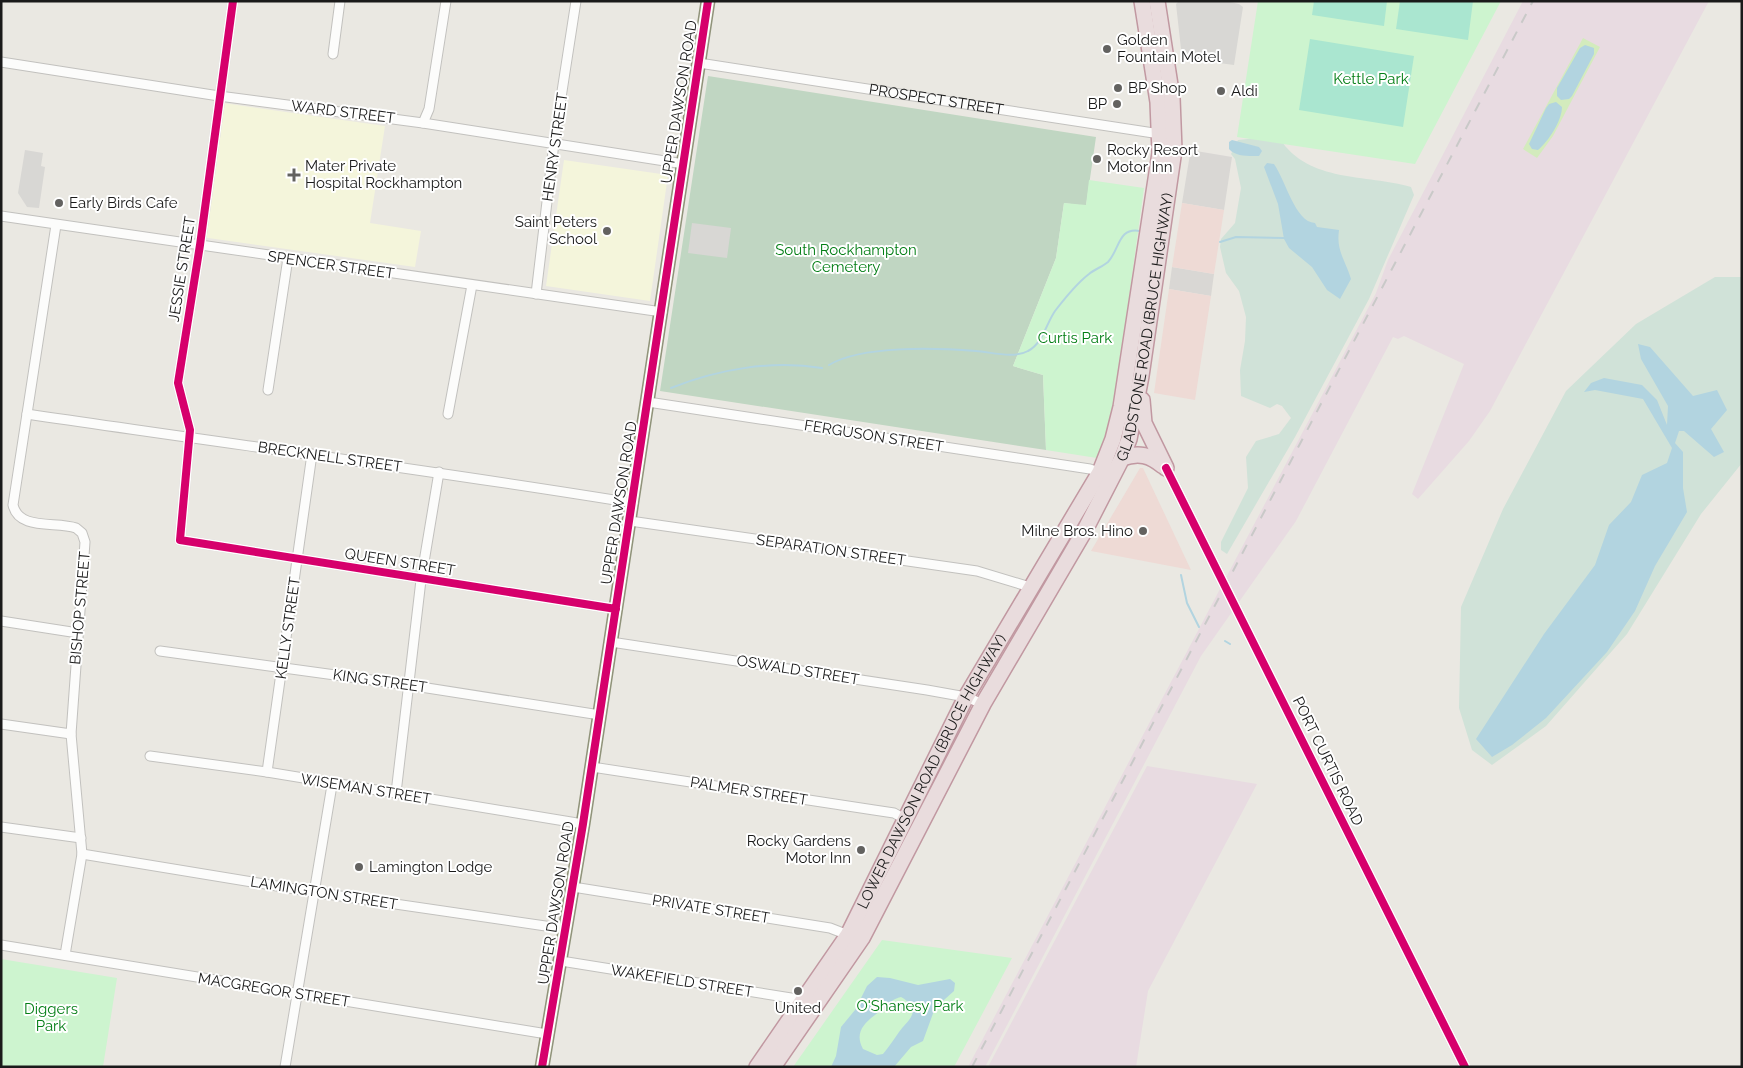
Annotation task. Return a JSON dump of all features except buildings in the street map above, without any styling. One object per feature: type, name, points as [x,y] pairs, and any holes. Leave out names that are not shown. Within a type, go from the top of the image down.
[{"type":"highway","name":"GLADSTONE ROAD (BRUCE HIGHWAY)","points":[[1116,474],[1129,438],[1141,376],[1167,202],[1167,135],[1142,1]]},
{"type":"highway","name":"GLADSTONE ROAD (BRUCE HIGHWAY)","points":[[1100,472],[1113,439],[1121,407],[1158,173],[1167,135],[1172,98],[1157,1]]},
{"type":"highway","points":[[1141,376],[1144,423],[1166,468]]},
{"type":"highway","points":[[1122,458],[1134,454],[1147,455],[1166,468]]},
{"type":"highway","name":"LOWER DAWSON ROAD (BRUCE HIGHWAY)","points":[[757,1067],[848,935],[966,697],[1100,472]]},
{"type":"highway","name":"LOWER DAWSON ROAD (BRUCE HIGHWAY)","points":[[773,1067],[862,938],[983,704],[1116,474]]},
{"type":"street","name":"JESSIE STREET","points":[[180,540],[190,438],[188,416],[178,383],[200,245],[233,1]]},
{"type":"street","points":[[333,54],[340,1]]},
{"type":"street","points":[[423,122],[429,109],[446,1]]},
{"type":"street","name":"HENRY STREET","points":[[536,294],[554,143],[576,1]]},
{"type":"street","name":"UPPER DAWSON ROAD","points":[[542,1067],[592,767],[708,1]]},
{"type":"street","name":"WARD STREET","points":[[1,62],[219,96],[423,122],[684,164]]},
{"type":"street","name":"PROSPECT STREET","points":[[699,64],[1167,135]]},
{"type":"street","name":"SPENCER STREET","points":[[1,216],[662,312]]},
{"type":"street","name":"BISHOP STREET","points":[[56,224],[13,505],[16,513],[23,519],[71,527],[84,536],[85,548],[71,734],[82,854],[65,955]]},
{"type":"street","points":[[268,390],[288,258]]},
{"type":"street","points":[[448,414],[472,285]]},
{"type":"street","name":"FERGUSON STREET","points":[[648,402],[1100,472]]},
{"type":"street","name":"BRECKNELL STREET","points":[[27,414],[439,472],[633,503]]},
{"type":"street","name":"KELLY STREET","points":[[267,772],[312,454]]},
{"type":"street","name":"PORT CURTIS ROAD","points":[[1166,468],[1465,1067]]},
{"type":"street","points":[[396,793],[421,580],[439,472]]},
{"type":"street","name":"SEPARATION STREET","points":[[630,521],[977,572],[1030,587]]},
{"type":"street","name":"QUEEN STREET","points":[[180,540],[421,580],[616,609]]},
{"type":"street","points":[[1,621],[78,633]]},
{"type":"street","name":"OSWALD STREET","points":[[611,642],[966,697],[983,704]]},
{"type":"street","name":"KING STREET","points":[[160,651],[408,685],[600,715]]},
{"type":"street","points":[[1,724],[71,734]]},
{"type":"street","points":[[1305,745],[1315,741]]},
{"type":"street","name":"WISEMAN STREET","points":[[150,756],[267,772],[583,824]]},
{"type":"street","name":"PALMER STREET","points":[[592,767],[894,813],[905,819]]},
{"type":"street","points":[[285,1067],[332,784]]},
{"type":"street","points":[[1,827],[82,838]]},
{"type":"street","name":"LAMINGTON STREET","points":[[82,854],[313,892],[566,929]]},
{"type":"street","name":"PRIVATE STREET","points":[[573,887],[830,928],[848,935]]},
{"type":"street","name":"MACGREGOR STREET","points":[[1,945],[547,1034]]},
{"type":"street","name":"WAKEFIELD STREET","points":[[561,961],[791,998],[801,1005]]},
{"type":"shaded area","points":[[1179,1],[1225,1],[1239,4],[1243,7],[1234,65],[1182,58],[1176,4]]},
{"type":"shaded area","points":[[1523,1],[1709,1],[1490,411],[1469,441],[1418,499],[1412,494],[1464,364],[1404,336],[1398,339],[1393,337],[1296,521],[1201,656],[985,1067],[968,1067],[1376,293],[1388,260]]},
{"type":"shaded area","name":"Mater Private Hospital Rockhampton","points":[[223,103],[385,126],[370,223],[421,231],[415,267],[201,237]]},
{"type":"shaded area","points":[[1266,137],[1280,139],[1292,153],[1306,163],[1322,170],[1340,175],[1411,187],[1414,195],[1369,299],[1295,437],[1227,554],[1221,550],[1221,542],[1248,488],[1246,457],[1256,441],[1279,434],[1291,418],[1282,406],[1277,404],[1270,408],[1241,396],[1240,370],[1245,341],[1246,317],[1239,291],[1226,273],[1220,247],[1221,239],[1235,223],[1241,188],[1235,159],[1231,154],[1238,140]]},
{"type":"shaded area","points":[[25,150],[43,153],[41,166],[45,167],[39,208],[27,207],[18,193]]},
{"type":"shaded area","points":[[1196,151],[1232,157],[1224,210],[1182,203],[1190,154]]},
{"type":"shaded area","name":"Saint Peters School","points":[[564,160],[668,175],[650,301],[546,286]]},
{"type":"shaded area","points":[[1182,203],[1224,210],[1214,274],[1172,267]]},
{"type":"shaded area","points":[[692,223],[731,228],[727,258],[688,253]]},
{"type":"shaded area","points":[[1172,267],[1214,274],[1211,296],[1169,289]]},
{"type":"shaded area","points":[[1715,277],[1742,277],[1742,463],[1701,514],[1627,634],[1546,726],[1492,765],[1472,750],[1459,708],[1461,607],[1503,509],[1566,391],[1636,324]]},
{"type":"shaded area","points":[[1169,289],[1211,296],[1195,400],[1154,393]]},
{"type":"shaded area","points":[[1140,468],[1143,468],[1191,570],[1091,551]]},
{"type":"shaded area","points":[[1147,766],[1257,784],[1148,991],[1136,1067],[988,1067]]},
{"type":"green space","name":"Kettle Park","points":[[1258,1],[1501,1],[1415,164],[1237,137]]},
{"type":"green space","points":[[1314,1],[1387,1],[1384,26],[1312,15]]},
{"type":"green space","points":[[1400,1],[1473,1],[1468,40],[1396,29]]},
{"type":"green space","points":[[1583,38],[1600,47],[1553,136],[1537,158],[1523,149]]},
{"type":"green space","points":[[1310,39],[1414,56],[1403,127],[1299,110]]},
{"type":"green space","name":"South Rockhampton Cemetery","points":[[708,76],[1096,137],[1086,206],[1064,203],[1056,258],[1013,366],[1043,375],[1046,450],[660,391]]},
{"type":"green space","name":"Curtis Park","points":[[1089,180],[1144,188],[1113,415],[1097,458],[1046,450],[1043,375],[1013,366],[1056,258],[1064,203],[1086,205]]},
{"type":"green space","name":"O'Shanesy Park","points":[[882,940],[1012,958],[954,1067],[793,1067]]},
{"type":"green space","name":"Diggers Park","points":[[1,959],[117,978],[103,1067],[1,1067]]},
{"type":"water","points":[[1585,45],[1594,48],[1594,54],[1572,96],[1569,99],[1561,100],[1557,96],[1557,88],[1580,48]]},
{"type":"water","points":[[1556,102],[1562,107],[1557,124],[1538,150],[1532,149],[1529,144],[1546,108],[1549,104]]},
{"type":"water","points":[[1232,140],[1259,147],[1262,151],[1259,156],[1243,156],[1232,152],[1229,149],[1229,142]]},
{"type":"water","points":[[1267,163],[1274,164],[1291,200],[1302,216],[1308,221],[1315,223],[1317,227],[1339,230],[1340,249],[1351,279],[1340,299],[1327,290],[1312,267],[1289,248],[1284,239],[1278,204],[1264,167]]},
{"type":"water","points":[[1638,344],[1650,347],[1693,396],[1717,390],[1727,410],[1711,429],[1724,452],[1714,457],[1684,431],[1679,431],[1675,443],[1683,452],[1683,488],[1687,512],[1655,566],[1635,611],[1607,652],[1546,718],[1512,745],[1492,757],[1476,739],[1544,634],[1595,565],[1609,525],[1631,502],[1642,475],[1667,463],[1672,448],[1643,399],[1595,390],[1584,392],[1591,383],[1604,378],[1642,385],[1657,400],[1667,425],[1668,406],[1641,359]]},
{"type":"water","points":[[877,977],[890,978],[918,985],[950,979],[955,983],[954,991],[935,1008],[923,1041],[911,1047],[894,1067],[831,1067],[836,1056],[841,1027],[855,1010],[867,986]],"holes":[[[901,997],[912,1006],[912,1015],[883,1054],[877,1055],[863,1049],[860,1036],[864,1025],[890,1002]]]},
{"type":"waterway","points":[[829,365],[860,354],[900,349],[960,350],[1009,355],[1028,351],[1037,343],[1055,311],[1075,287],[1091,272],[1108,262],[1120,240],[1127,232],[1140,231]]},
{"type":"waterway","points":[[1220,242],[1236,237],[1284,238]]},
{"type":"waterway","points":[[671,388],[707,376],[745,368],[784,365],[822,368]]},
{"type":"waterway","points":[[1181,575],[1187,603],[1199,627]]},
{"type":"waterway","points":[[1225,641],[1230,644]]},
{"type":"railway","points":[[972,1067],[1533,1]]},
{"type":"cycle path","points":[[233,1],[200,245],[178,383],[190,430],[180,540],[616,609]]},
{"type":"cycle path","points":[[542,1067],[583,824],[708,1]]},
{"type":"cycle path","points":[[1166,468],[1465,1067]]},
{"type":"place","name":"Golden Fountain Motel","points":[[1107,49]]},
{"type":"place","name":"BP Shop","points":[[1118,88]]},
{"type":"place","name":"Aldi","points":[[1221,91]]},
{"type":"place","name":"BP","points":[[1117,104]]},
{"type":"place","name":"Rocky Resort Motor Inn","points":[[1097,159]]},
{"type":"place","name":"Mater Private Hospital Rockhampton","points":[[294,175]]},
{"type":"place","name":"Early Birds Cafe","points":[[59,203]]},
{"type":"place","name":"Saint Peters School","points":[[607,231]]},
{"type":"place","name":"Milne Bros. Hino","points":[[1143,531]]},
{"type":"place","name":"Rocky Gardens Motor Inn","points":[[861,850]]},
{"type":"place","name":"Lamington Lodge","points":[[359,867]]},
{"type":"place","name":"United","points":[[798,991]]}]
